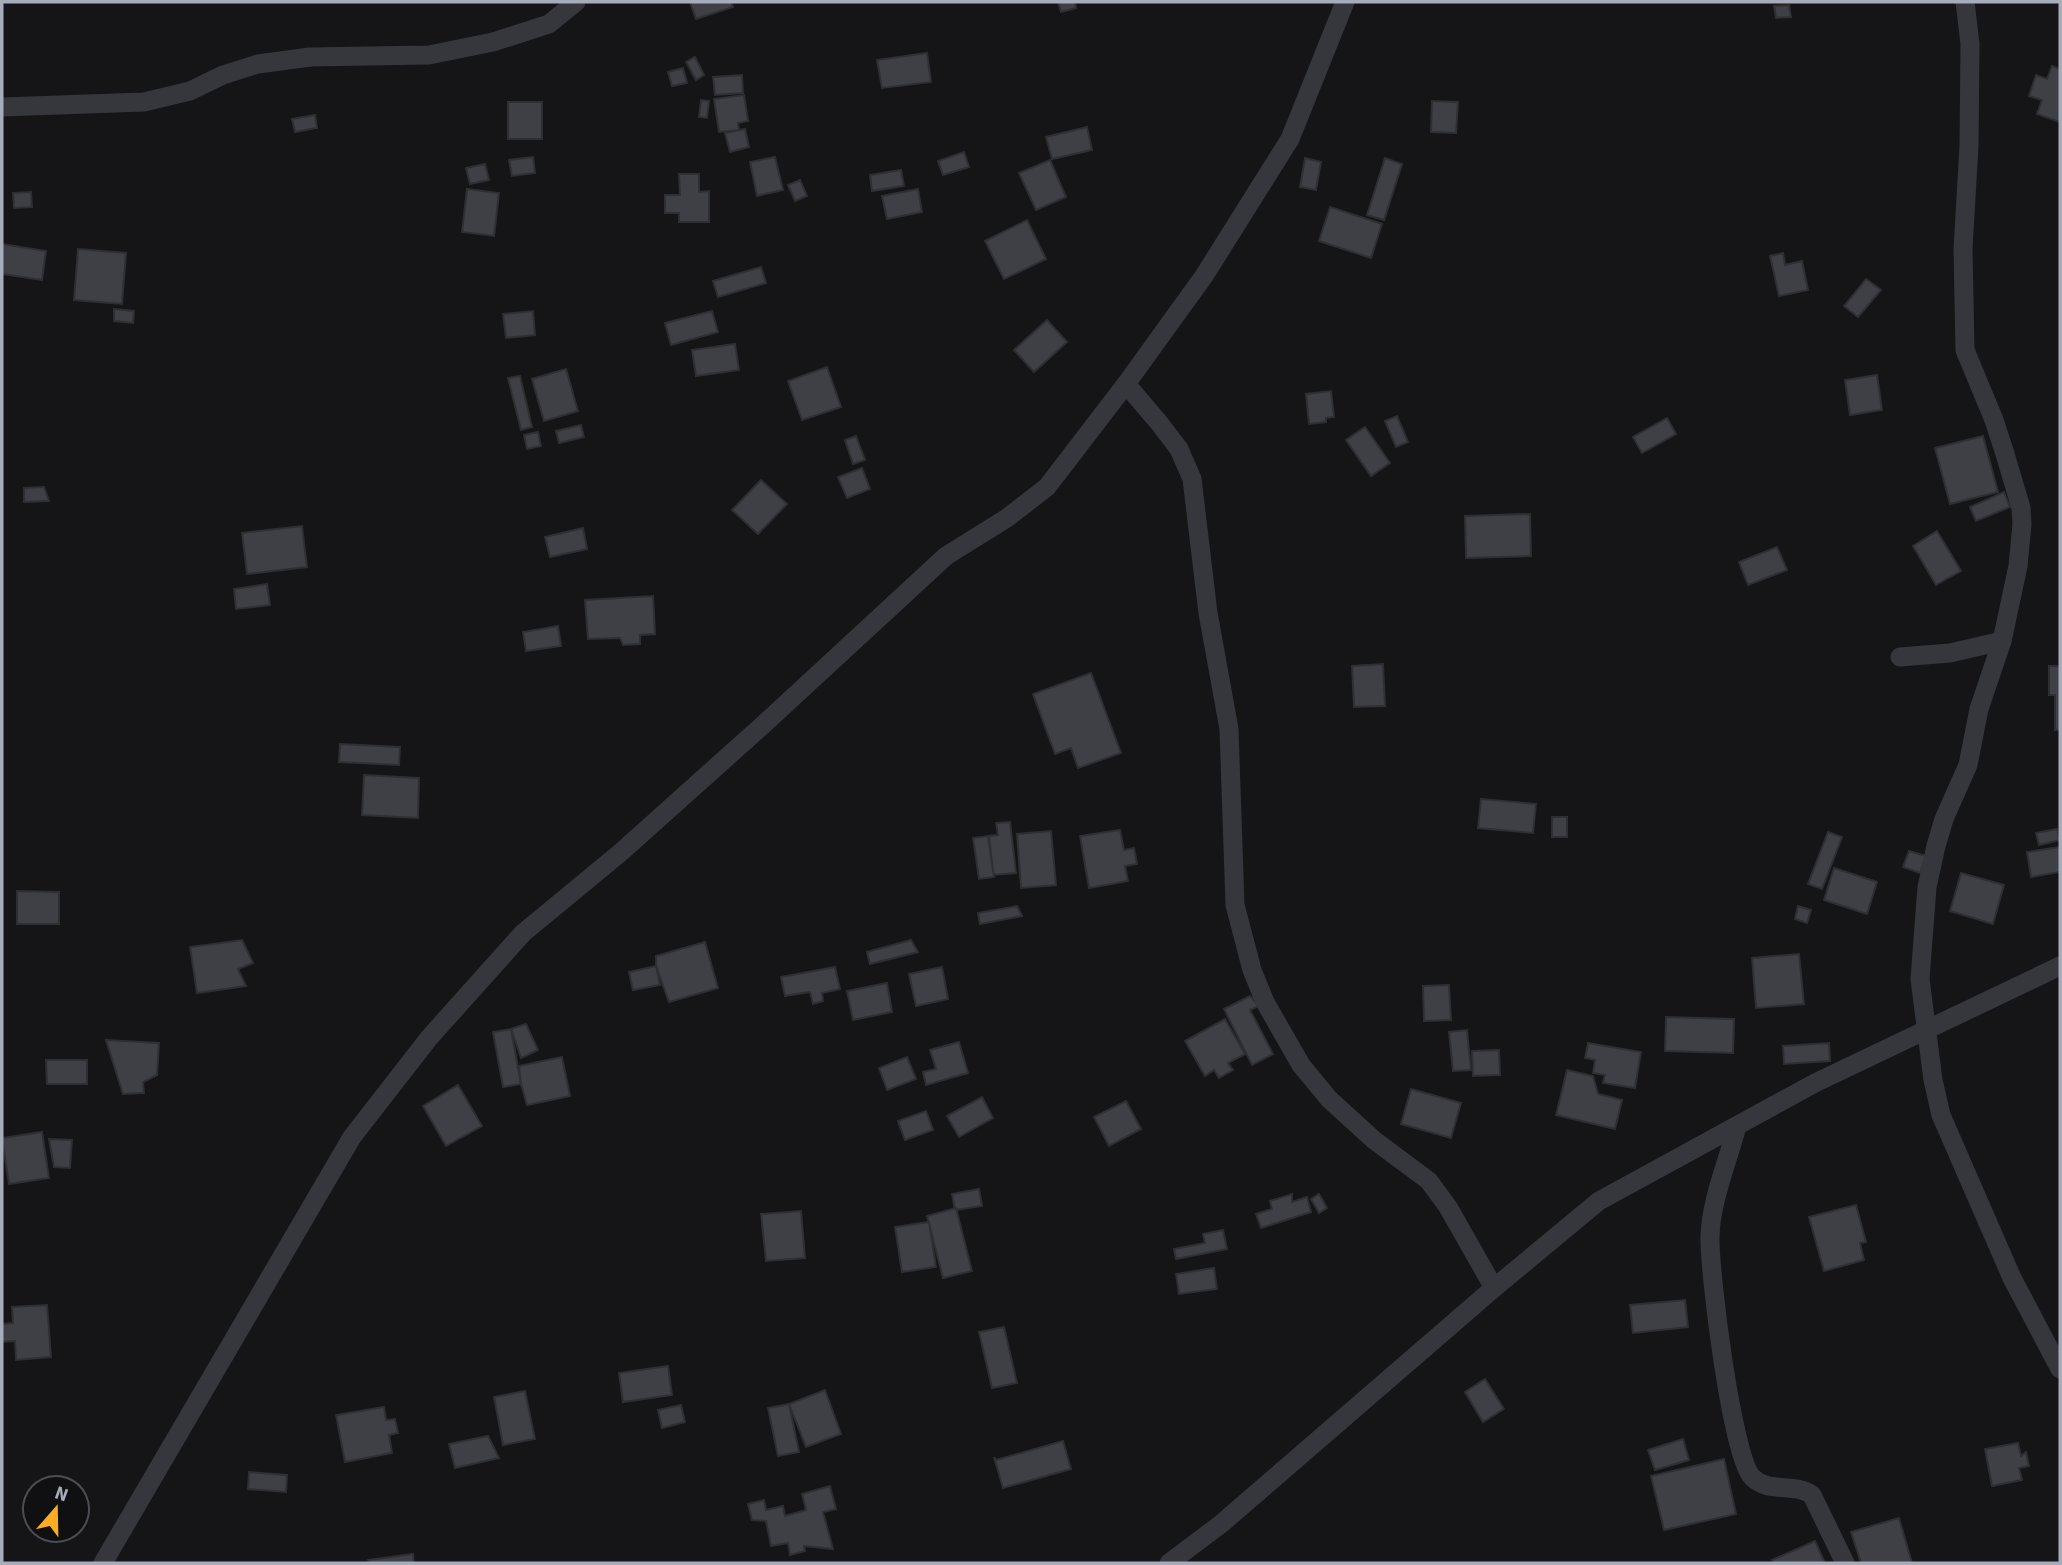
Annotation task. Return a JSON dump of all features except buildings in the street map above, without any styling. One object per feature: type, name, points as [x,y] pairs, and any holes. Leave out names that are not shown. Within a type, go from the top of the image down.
[{"type":"street","points":[[2,107],[144,102],[190,91],[223,75],[258,64],[310,57],[429,55],[494,42],[549,24],[576,2]]},
{"type":"street","points":[[103,1563],[352,1138],[429,1038],[523,933],[620,853],[946,556],[1007,518],[1046,487],[1126,384],[1204,276],[1290,138],[1345,2]]},
{"type":"street","points":[[1965,2],[1970,44],[1969,146],[1963,249],[1965,350],[1994,420],[2021,516],[2018,566],[2002,641],[1979,709],[1968,765],[1944,819],[1927,887],[1920,979],[1925,1031],[1941,1115],[2012,1278],[2060,1369]]},
{"type":"street","points":[[1126,384],[1179,449],[1192,480],[1204,587],[1229,729],[1235,905],[1252,970],[1265,1002],[1301,1065],[1329,1099],[1374,1140],[1429,1181],[1448,1207],[1494,1288]]},
{"type":"street","points":[[1900,657],[1950,653],[2002,641]]},
{"type":"street","points":[[1169,1563],[1222,1524],[1494,1288],[1600,1201],[1815,1083],[2060,966]]},
{"type":"street","points":[[1737,1126],[1716,1201],[1710,1234],[1729,1400],[1739,1444],[1751,1477],[1768,1486],[1803,1489],[1812,1495],[1845,1563]]}]
